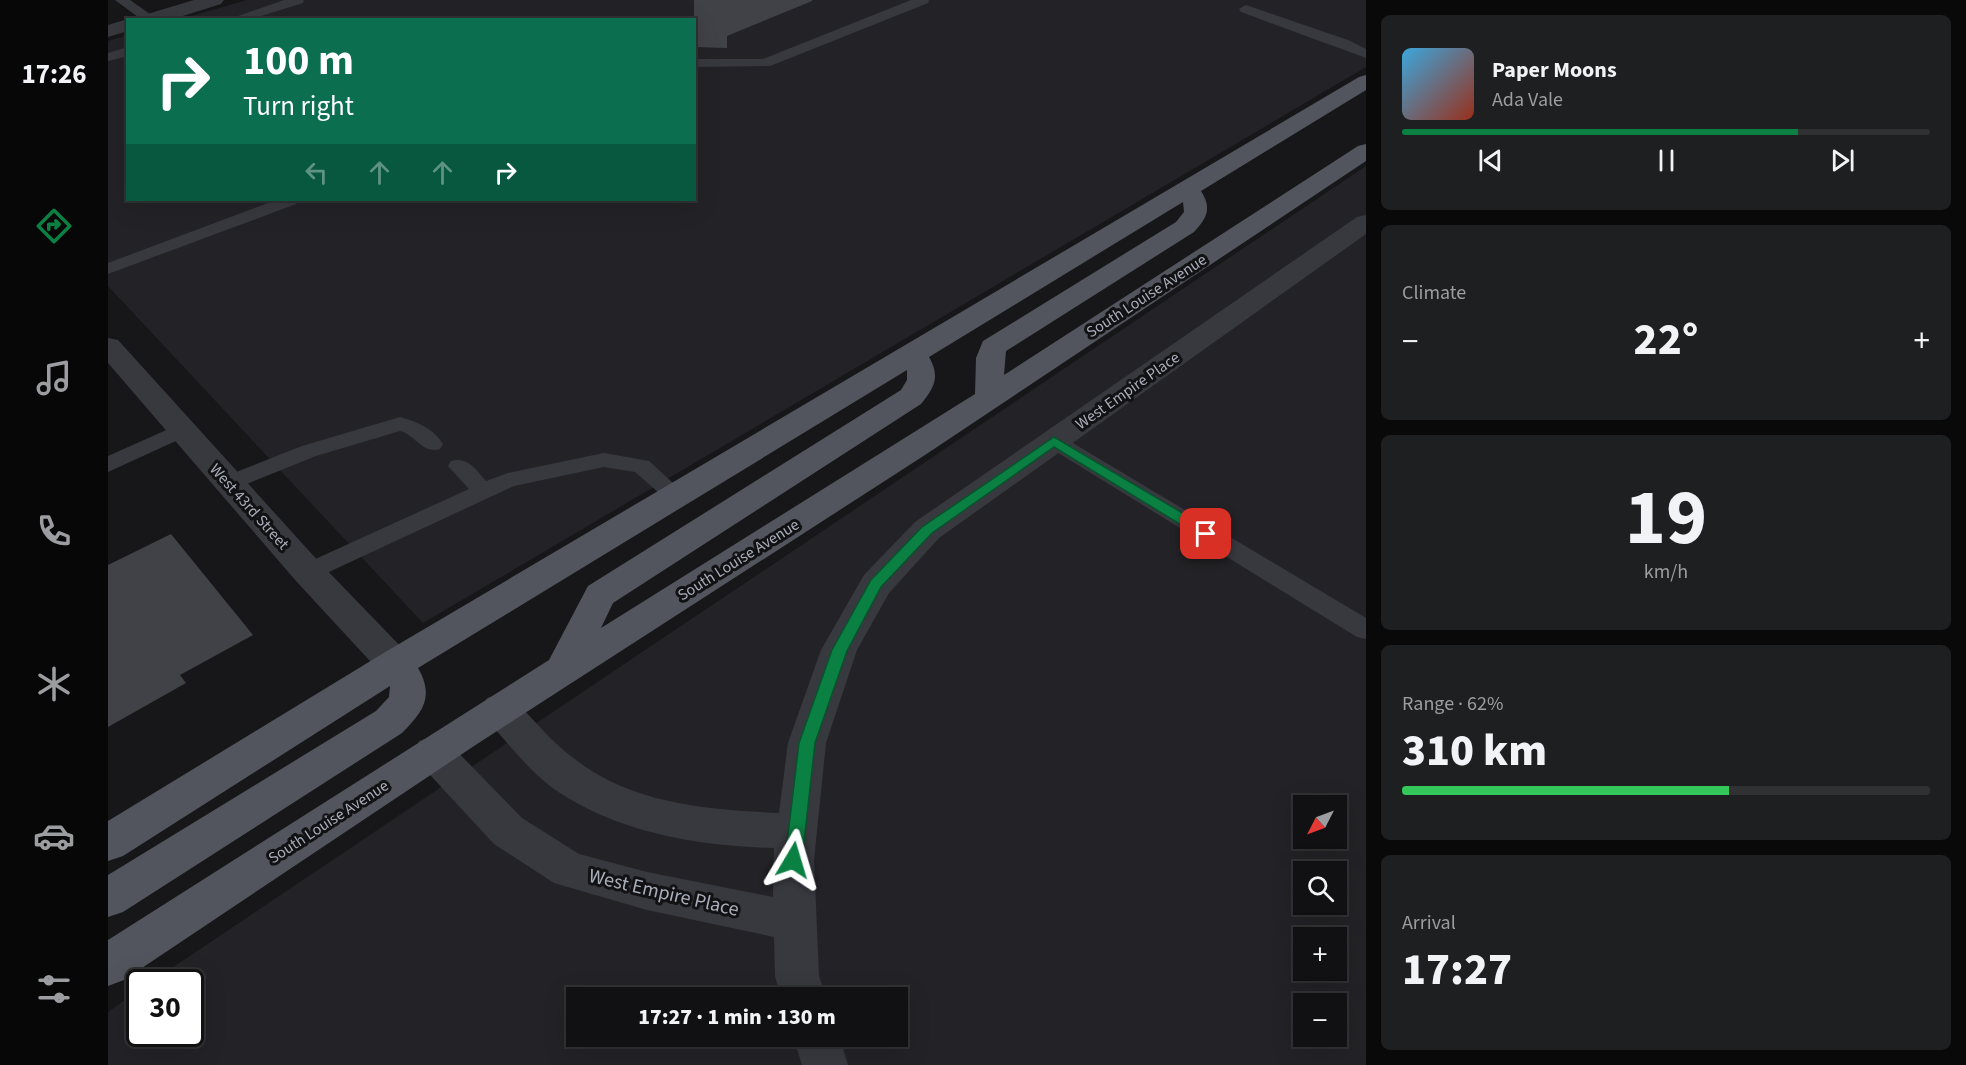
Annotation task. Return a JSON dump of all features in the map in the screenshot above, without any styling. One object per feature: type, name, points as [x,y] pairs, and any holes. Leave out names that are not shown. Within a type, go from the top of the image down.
[{"type":"main road","points":[[108,843],[395,664],[1366,81]]},
{"type":"main road","name":"South Louise Avenue","points":[[108,966],[433,752],[990,398],[1366,151]]},
{"type":"main road","points":[[990,398],[992,363],[990,354],[993,346],[1195,218],[1198,202],[1187,188]]},
{"type":"main road","points":[[563,669],[600,595],[911,397],[921,387],[923,371],[912,353]]},
{"type":"main road","points":[[108,898],[389,722],[406,707],[411,692],[406,677],[395,664]]},
{"type":"street","points":[[152,18],[214,0]]},
{"type":"street","points":[[108,31],[126,26]]},
{"type":"street","name":"West Empire Place","points":[[800,987],[797,976],[793,860],[807,743],[840,650],[876,584],[927,530],[1366,222]]},
{"type":"street","name":"West 43rd Street","points":[[108,346],[308,572],[395,664]]},
{"type":"street","points":[[500,709],[568,777],[644,814],[729,829],[796,831]]},
{"type":"street","name":"West Empire Place","points":[[433,752],[508,831],[569,870],[647,891],[795,921]]},
{"type":"street","points":[[819,1047],[825,1065]]},
{"type":"lane","points":[[121,0],[148,18]]},
{"type":"lane","points":[[240,18],[298,0]]},
{"type":"lane","points":[[696,63],[765,63],[924,0]]},
{"type":"lane","points":[[1246,9],[1343,43],[1366,54]]},
{"type":"lane","points":[[1343,43],[1366,46]]},
{"type":"lane","points":[[108,57],[126,52]]},
{"type":"lane","points":[[108,269],[287,201]]},
{"type":"lane","points":[[229,483],[309,451],[400,424],[414,428],[433,444]]},
{"type":"lane","points":[[108,465],[182,430]]},
{"type":"lane","points":[[1054,441],[1366,630]]},
{"type":"lane","points":[[308,572],[508,480],[604,460],[641,466],[675,495]]},
{"type":"lane","points":[[459,466],[483,491]]},
{"type":"shaded area","points":[[247,0],[1366,0],[1366,67],[423,623],[108,286],[108,41],[126,35],[126,201],[696,201],[696,18],[184,18]]},
{"type":"shaded area","points":[[1366,166],[1366,1065],[108,1065],[108,1012],[126,999],[126,1047],[204,1047],[204,969],[170,969]]},
{"type":"building","points":[[694,0],[812,0],[727,36],[727,48],[696,47],[696,18],[694,18]]},
{"type":"building","points":[[171,534],[253,635],[180,675],[186,683],[108,727],[108,565]]},
{"type":"route","points":[[793,860],[807,743],[840,650],[876,584],[927,530],[1054,441],[1206,534]]}]
